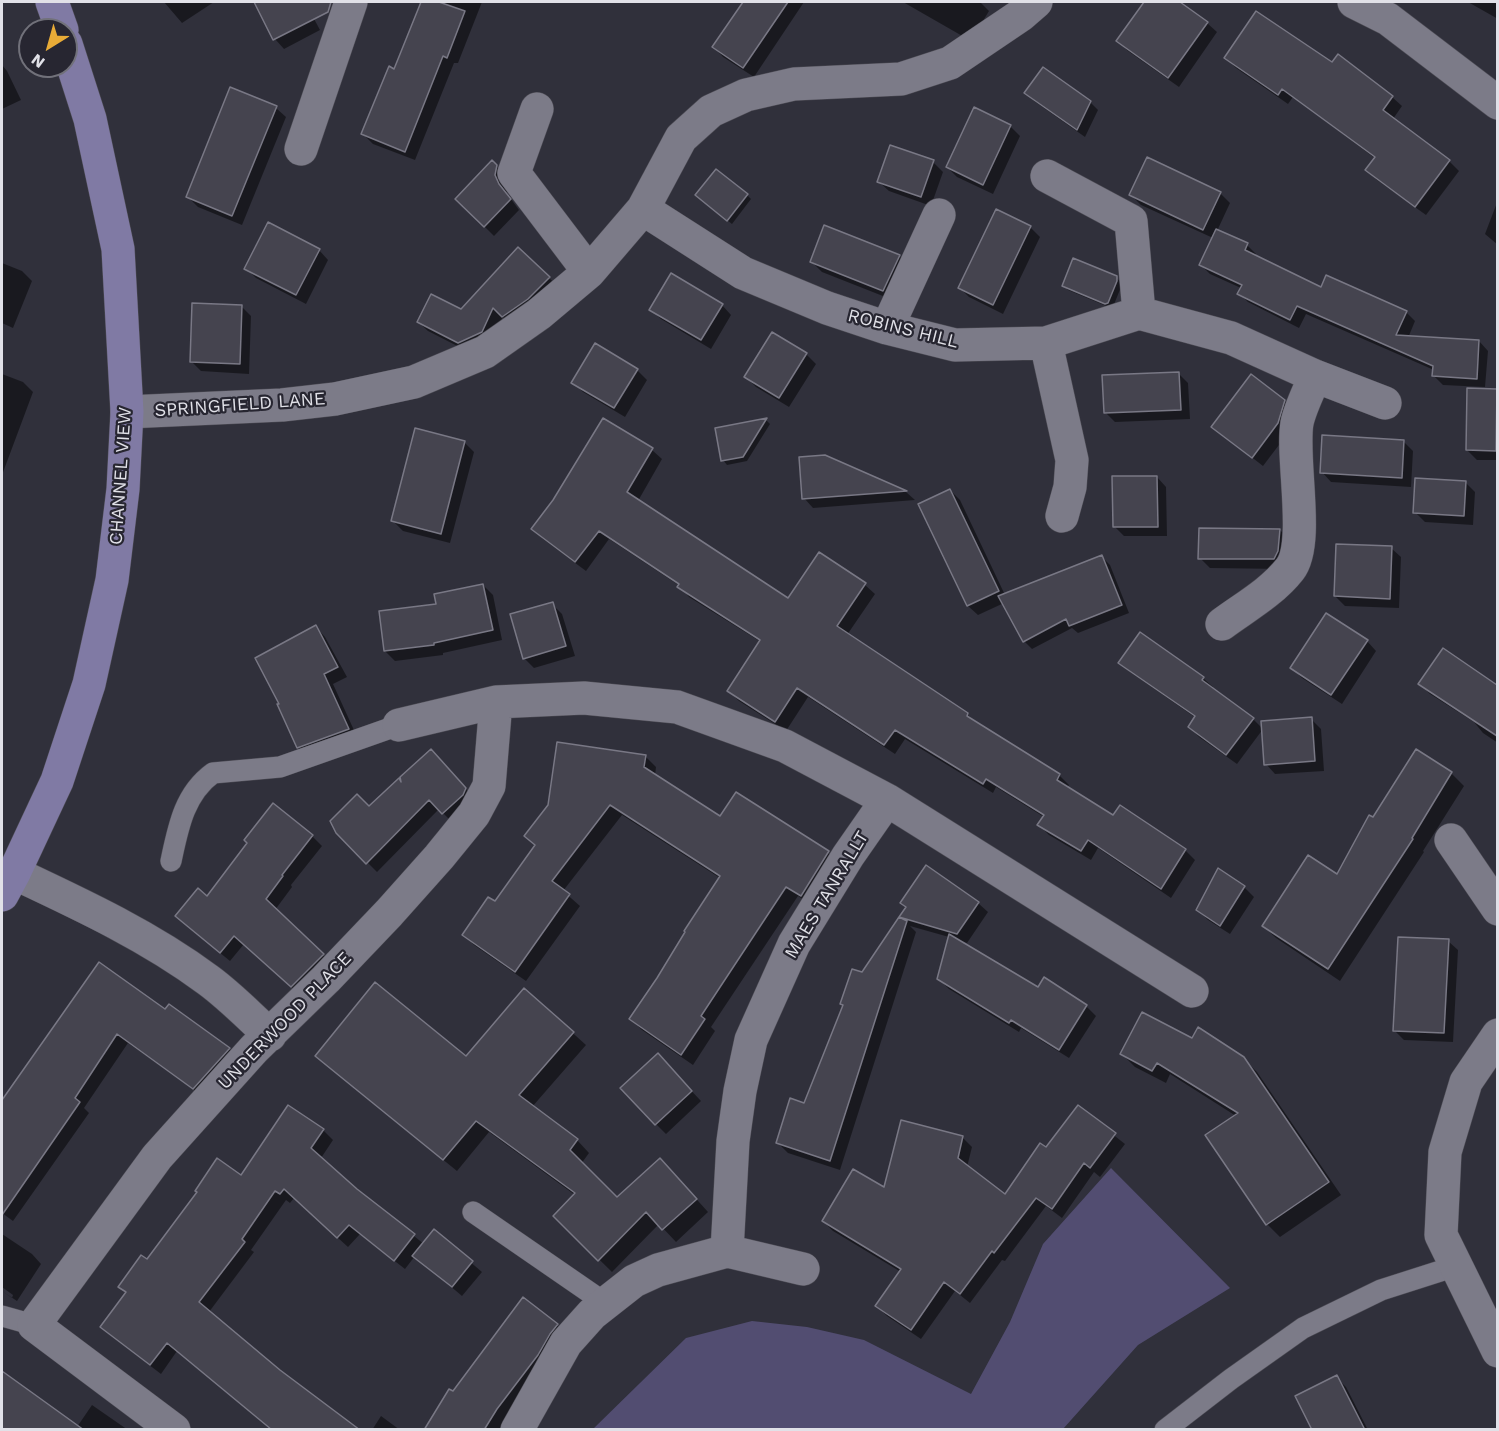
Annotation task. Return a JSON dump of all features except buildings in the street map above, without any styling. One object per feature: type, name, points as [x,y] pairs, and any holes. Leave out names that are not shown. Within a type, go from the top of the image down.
[{"type":"street","points":[[52,2],[58,18]]},
{"type":"street","points":[[301,149],[351,2]]},
{"type":"street","name":"SPRINGFIELD LANE","points":[[127,412],[282,405],[335,399],[414,382],[485,352],[539,314],[589,272],[643,209],[681,138],[711,111],[747,95],[794,84],[901,79],[950,63],[1021,15],[1036,2]]},
{"type":"street","points":[[1354,2],[1388,19],[1493,90]]},
{"type":"street","name":"CHANNEL VIEW","points":[[8,884],[57,781],[88,684],[112,580],[123,489],[127,412],[118,249],[90,119],[77,78]]},
{"type":"street","points":[[537,109],[514,173],[589,272]]},
{"type":"street","points":[[1047,176],[1131,221],[1139,313],[1231,338],[1315,376],[1385,403]]},
{"type":"street","name":"ROBINS HILL","points":[[643,209],[743,273],[827,308],[886,328],[955,345],[1046,343],[1139,313]]},
{"type":"street","points":[[886,328],[939,215]]},
{"type":"street","points":[[1046,343],[1072,460],[1070,487],[1062,516]]},
{"type":"street","points":[[1222,624],[1273,586],[1292,567],[1297,546],[1300,511],[1295,449],[1297,422],[1315,376]]},
{"type":"street","points":[[399,724],[496,702],[584,698],[677,707],[785,746],[887,800],[1192,991]]},
{"type":"street","name":"UNDERWOOD PLACE","points":[[34,1325],[157,1157],[254,1049],[389,913],[474,814],[489,786],[496,702]]},
{"type":"street","name":"MAES TANRALLT","points":[[727,1251],[733,1140],[740,1090],[751,1040],[794,944],[848,856],[887,800]]},
{"type":"street","points":[[1451,840],[1497,909]]},
{"type":"street","points":[[8,884],[78,903],[142,938],[208,980],[270,1035]]},
{"type":"street","points":[[1497,1035],[1466,1082],[1445,1152],[1441,1235],[1497,1351]]},
{"type":"street","points":[[516,1430],[566,1343],[592,1314],[634,1281],[658,1270],[727,1251],[803,1269]]},
{"type":"street","points":[[34,1325],[174,1430]]},
{"type":"lane","points":[[171,861],[181,817],[188,801],[213,773],[280,767],[399,724]]},
{"type":"lane","points":[[473,1212],[605,1303]]},
{"type":"lane","points":[[1165,1430],[1232,1378],[1303,1328],[1381,1290],[1456,1266]]},
{"type":"lane","points":[[2,1316],[34,1325]]},
{"type":"shaded area","points":[[1111,1168],[1230,1288],[1138,1345],[1063,1429],[593,1429],[686,1338],[752,1321],[807,1327],[864,1340],[971,1394],[1010,1322],[1043,1244]]}]
